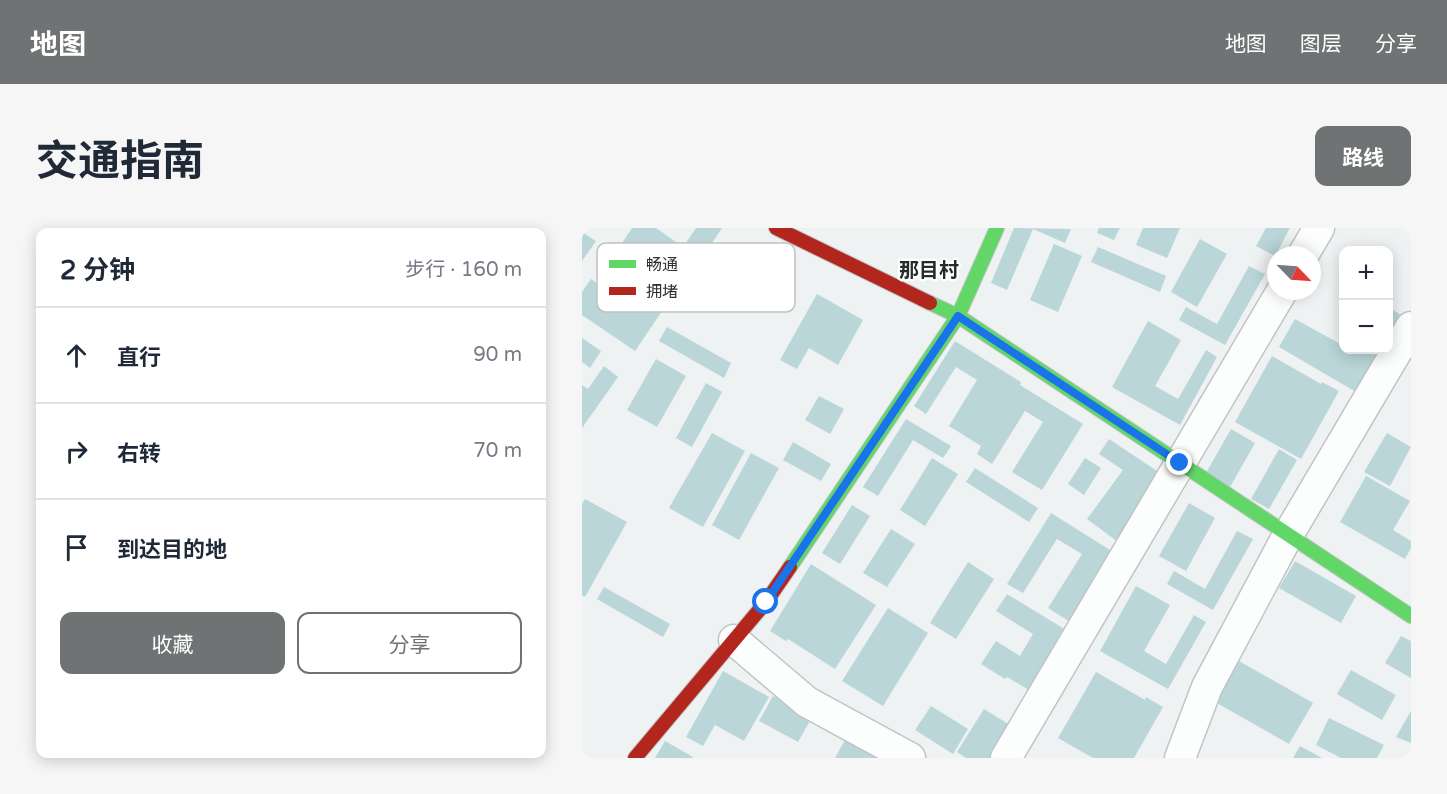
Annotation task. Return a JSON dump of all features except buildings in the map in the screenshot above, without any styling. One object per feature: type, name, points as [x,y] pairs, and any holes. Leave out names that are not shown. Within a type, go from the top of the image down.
[{"type":"street","points":[[776,228],[958,316],[1411,616]]},
{"type":"street","points":[[635,758],[766,602],[958,316],[997,228]]},
{"type":"street","points":[[1308,246],[1319,228]]},
{"type":"street","points":[[1006,758],[1277,300]]},
{"type":"street","points":[[1180,758],[1207,687],[1288,535],[1411,327]]},
{"type":"street","points":[[734,640],[807,702],[910,758]]},
{"type":"traffic: fast","points":[[790,567],[958,316],[997,228]]},
{"type":"traffic: fast","points":[[930,303],[958,316],[1411,616]]},
{"type":"traffic: jam","points":[[776,228],[930,303]]},
{"type":"traffic: jam","points":[[635,758],[766,602],[790,567]]},
{"type":"district","name":"那目村","points":[[929,270]]},
{"type":"route","points":[[766,602],[958,316],[1180,463]]}]
